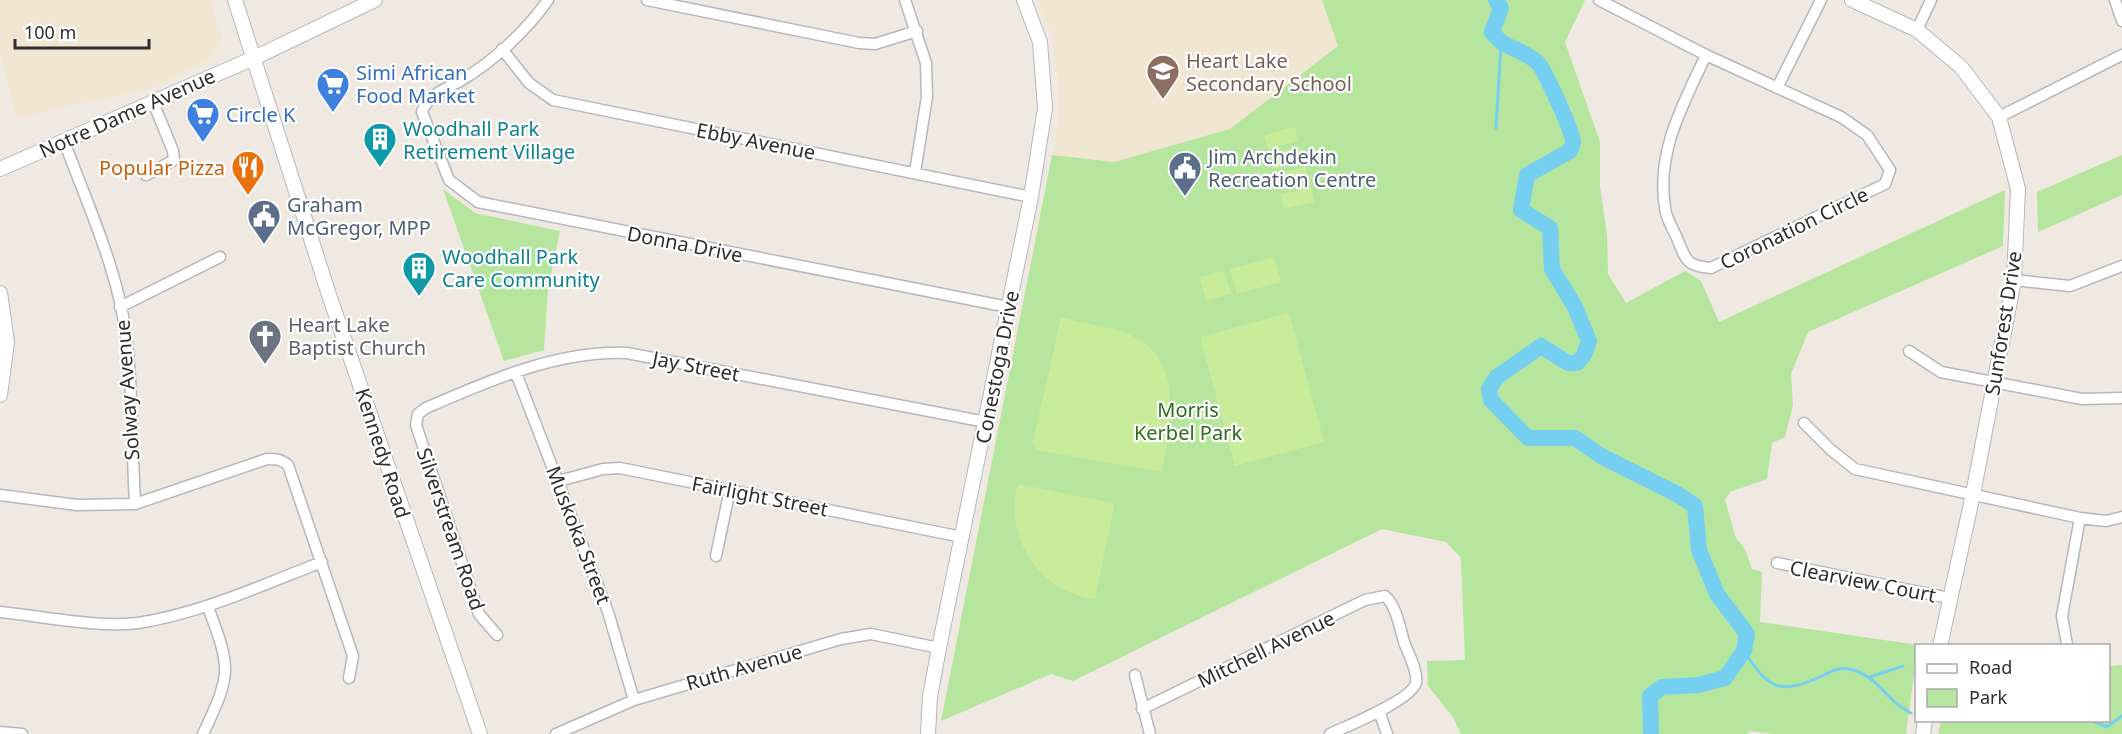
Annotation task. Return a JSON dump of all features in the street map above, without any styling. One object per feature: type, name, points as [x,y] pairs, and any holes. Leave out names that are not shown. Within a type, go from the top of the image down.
[{"type":"street","name":"Kennedy Road","points":[[235,0],[329,295],[480,734]]},
{"type":"street","name":"Notre Dame Avenue","points":[[0,169],[254,58],[375,0]]},
{"type":"street","points":[[502,49],[522,33],[548,0]]},
{"type":"street","points":[[648,0],[859,43],[875,44],[917,32]]},
{"type":"street","points":[[905,0],[926,63],[927,97],[915,172]]},
{"type":"street","name":"Conestoga Drive","points":[[928,734],[930,696],[1031,197],[1045,108],[1045,84],[1040,42],[1024,0]]},
{"type":"street","name":"Coronation Circle","points":[[1599,0],[1706,55],[1841,117],[1867,135],[1890,170],[1885,184],[1711,268],[1695,266],[1687,261],[1665,211],[1666,157],[1669,136],[1706,55]]},
{"type":"street","points":[[1777,88],[1821,0]]},
{"type":"street","name":"Sunforest Drive","points":[[1852,0],[1917,30],[1961,67],[1999,117],[2018,189],[2014,280],[1973,494],[1940,644]]},
{"type":"street","points":[[1917,30],[1931,0]]},
{"type":"street","points":[[2115,0],[2122,21]]},
{"type":"street","name":"Donna Drive","points":[[502,49],[464,79],[429,98],[422,111],[449,180],[478,202],[1008,307]]},
{"type":"street","name":"Ebby Avenue","points":[[502,49],[529,83],[554,100],[1031,197]]},
{"type":"street","points":[[1999,117],[2122,55]]},
{"type":"street","points":[[146,175],[174,160],[153,102]]},
{"type":"street","name":"Solway Avenue","points":[[64,141],[97,229],[120,307],[127,343],[135,504]]},
{"type":"street","points":[[120,307],[220,257]]},
{"type":"street","points":[[2014,280],[2070,286],[2122,266]]},
{"type":"street","points":[[0,293],[7,342],[0,395]]},
{"type":"street","points":[[1908,351],[1941,372],[2082,399],[2122,398]]},
{"type":"street","name":"Jay Street","points":[[417,418],[426,408],[497,376],[586,354],[627,353],[986,422]]},
{"type":"street","name":"Muskoka Street","points":[[516,373],[608,612],[634,700]]},
{"type":"street","name":"Silverstream Road","points":[[417,418],[416,430],[479,614],[497,635]]},
{"type":"street","points":[[1804,423],[1831,450],[1855,469],[2080,518],[2106,521],[2122,517]]},
{"type":"street","points":[[0,495],[77,504],[135,504],[267,459],[278,458],[288,465],[353,656],[349,678]]},
{"type":"street","name":"Fairlight Street","points":[[559,481],[603,469],[620,468],[962,537]]},
{"type":"street","points":[[716,556],[730,489]]},
{"type":"street","points":[[2067,644],[2062,616],[2080,518]]},
{"type":"street","points":[[0,612],[86,622],[136,623],[208,606],[322,562]]},
{"type":"street","name":"Clearview Court","points":[[1777,563],[1949,598]]},
{"type":"street","name":"Mitchell Avenue","points":[[1142,709],[1365,600],[1385,596],[1389,600],[1417,680],[1410,693],[1379,711]]},
{"type":"street","points":[[203,734],[224,690],[226,671],[225,653],[208,606]]},
{"type":"street","name":"Ruth Avenue","points":[[556,734],[634,700],[857,635],[890,637],[939,648]]},
{"type":"street","points":[[1135,675],[1150,734]]},
{"type":"street","points":[[1330,734],[1379,711],[1387,734]]},
{"type":"street","points":[[0,732],[21,734]]},
{"type":"shaded area","points":[[0,0],[210,0],[222,38],[209,59],[154,88],[16,118],[0,50]]},
{"type":"shaded area","name":"Heart Lake Secondary School","points":[[1038,0],[1322,0],[1339,46],[1230,130],[1114,162],[1052,155],[1058,120],[1058,80],[1052,37]]},
{"type":"green space","name":"Morris Kerbel Park","points":[[1322,0],[1585,0],[1565,42],[1600,142],[1600,186],[1607,235],[1608,274],[1626,303],[1685,271],[1701,281],[1719,322],[2005,190],[2003,246],[1808,332],[1791,374],[1793,405],[1785,437],[1772,443],[1767,479],[1730,492],[1725,500],[1736,538],[1745,549],[1752,569],[1762,572],[1760,622],[1915,645],[1915,667],[1906,734],[1773,734],[1750,731],[1747,734],[1461,734],[1453,717],[1428,686],[1427,661],[1465,660],[1461,558],[1446,542],[1382,529],[1073,681],[1051,674],[941,721],[1052,155],[1114,162],[1230,129],[1338,46]]},
{"type":"green space","points":[[1295,127],[1298,141],[1268,149],[1264,135]]},
{"type":"green space","points":[[1300,147],[1304,161],[1273,169],[1269,155]]},
{"type":"green space","points":[[2122,155],[2122,195],[2038,232],[2037,192]]},
{"type":"green space","points":[[1305,167],[1309,181],[1278,189],[1275,175]]},
{"type":"green space","points":[[1311,187],[1314,202],[1284,209],[1280,195]]},
{"type":"green space","points":[[443,189],[475,213],[560,231],[548,289],[544,350],[504,361]]},
{"type":"green space","points":[[1274,257],[1281,282],[1237,294],[1230,269]]},
{"type":"green space","points":[[1224,271],[1231,294],[1206,301],[1200,277]]},
{"type":"green space","points":[[1289,313],[1324,442],[1235,466],[1200,337]]},
{"type":"green space","points":[[1061,318],[1116,330],[1139,339],[1154,352],[1164,369],[1169,388],[1169,429],[1162,472],[1036,450],[1033,442]]},
{"type":"green space","points":[[1018,484],[1112,503],[1114,506],[1095,599],[1075,594],[1058,586],[1030,559],[1021,542],[1016,523],[1015,504]]},
{"type":"green space","points":[[2122,665],[2122,734],[1938,734],[1941,722],[2110,722],[2110,666]]},
{"type":"waterway","points":[[1496,0],[1501,8],[1492,32],[1503,43],[1526,54],[1538,63],[1572,136],[1573,143],[1570,151],[1527,175],[1521,210],[1550,228],[1552,269],[1575,307],[1589,341],[1584,355],[1577,363],[1568,363],[1541,346],[1497,377],[1489,389],[1491,400],[1528,438],[1575,438],[1601,456],[1677,494],[1695,506],[1699,550],[1717,594],[1747,634],[1744,651],[1725,678],[1698,685],[1662,687],[1650,696],[1651,734]]},
{"type":"waterway","points":[[1496,128],[1501,44]]},
{"type":"waterway","points":[[1744,651],[1761,674],[1769,681],[1785,687],[1808,682],[1837,669],[1845,668],[1862,673],[1895,703],[1911,713]]},
{"type":"waterway","points":[[1870,677],[1903,666]]},
{"type":"waterway","points":[[2095,722],[2107,727],[2122,716]]},
{"type":"place","name":"Heart Lake Secondary School","points":[[1163,100]]},
{"type":"place","name":"Simi African Food Market","points":[[333,113]]},
{"type":"place","name":"Circle K","points":[[203,143]]},
{"type":"place","name":"Woodhall Park Retirement Village","points":[[380,168]]},
{"type":"place","name":"Popular Pizza","points":[[248,196]]},
{"type":"place","name":"Jim Archdekin Recreation Centre","points":[[1185,197]]},
{"type":"place","name":"Graham McGregor, MPP","points":[[264,245]]},
{"type":"place","name":"Woodhall Park Care Community","points":[[419,297]]},
{"type":"place","name":"Heart Lake Baptist Church","points":[[265,365]]}]
